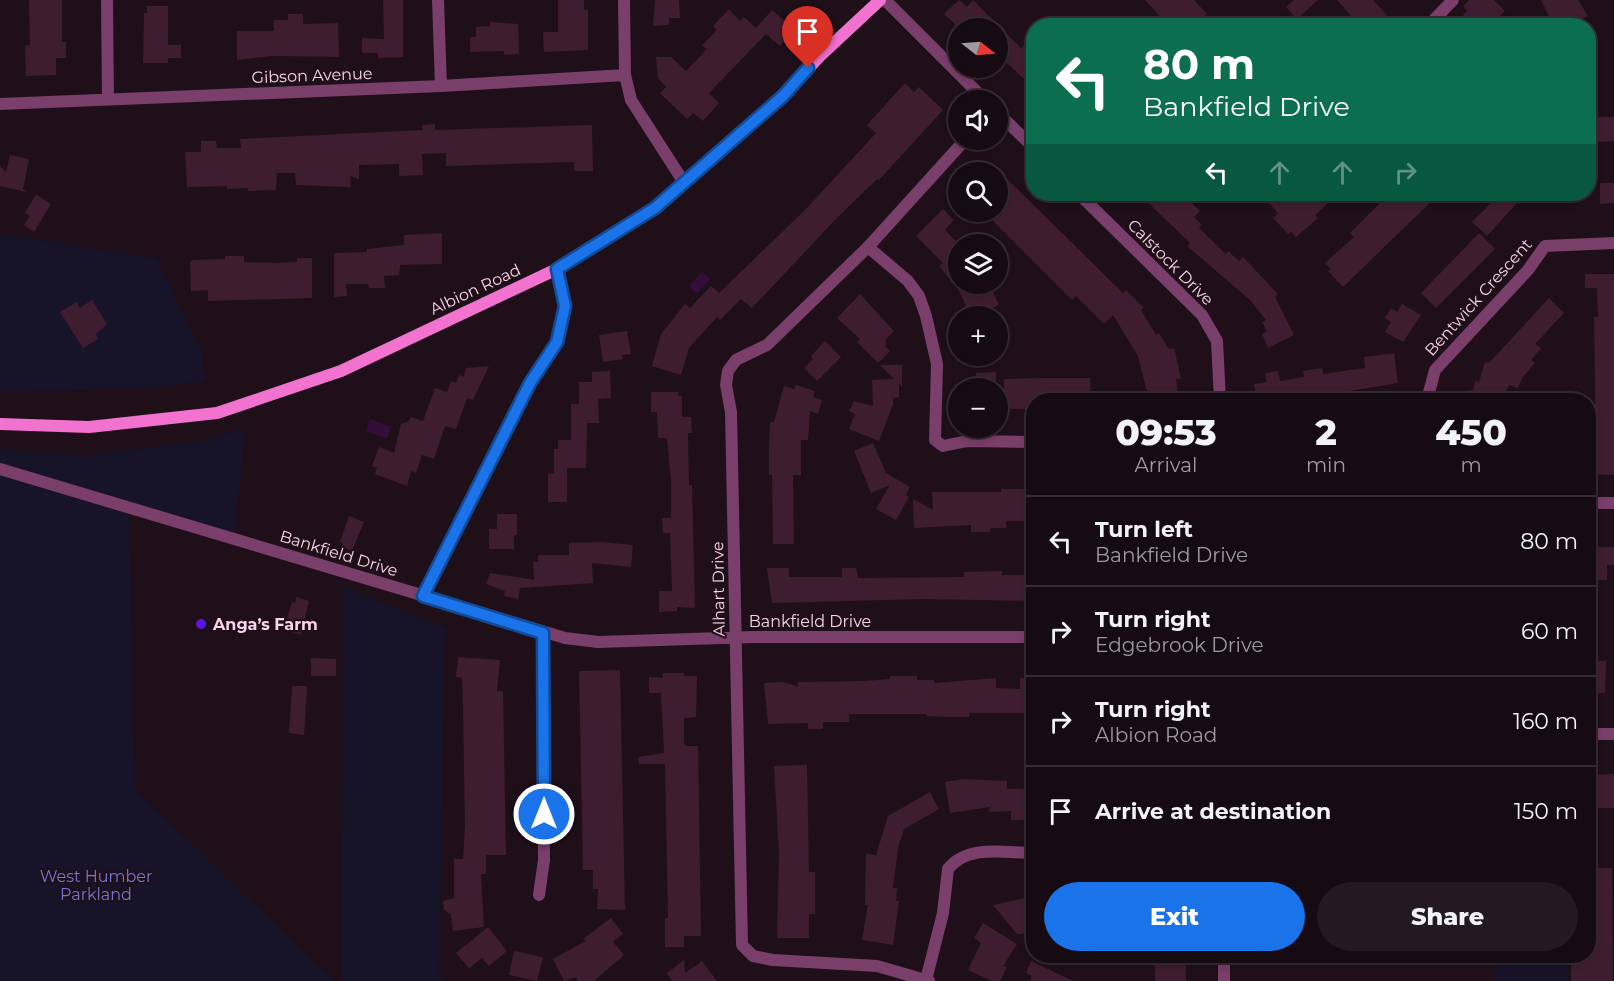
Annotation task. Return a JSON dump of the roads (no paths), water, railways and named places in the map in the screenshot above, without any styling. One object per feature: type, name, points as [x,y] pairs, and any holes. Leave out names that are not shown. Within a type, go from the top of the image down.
[{"type":"main road","name":"Albion Road","points":[[0,424],[89,428],[217,412],[341,371],[557,269],[655,208],[683,181],[783,96],[821,55],[882,0]]},
{"type":"street","points":[[106,0],[108,99]]},
{"type":"street","points":[[438,0],[441,86]]},
{"type":"street","points":[[624,0],[625,75],[631,99],[641,119],[683,181]]},
{"type":"street","points":[[882,0],[976,90]]},
{"type":"street","points":[[1436,18],[1454,0]]},
{"type":"street","name":"Gibson Avenue","points":[[0,104],[441,86],[625,75]]},
{"type":"street","points":[[1008,122],[1026,140]]},
{"type":"street","name":"Alhart Drive","points":[[928,980],[877,966],[772,960],[753,956],[742,945],[731,412],[726,385],[728,371],[736,360],[766,345],[868,247],[956,150]]},
{"type":"street","name":"Calstock Drive","points":[[1086,201],[1202,315],[1216,341],[1220,393]]},
{"type":"street","name":"Bentwick Crescent","points":[[1429,393],[1435,370],[1528,270],[1545,246],[1614,243]]},
{"type":"street","points":[[868,247],[908,281],[919,296],[926,316],[937,364],[935,440],[943,446],[967,441],[1026,442]]},
{"type":"street","points":[[423,596],[530,383],[557,342],[565,306],[557,269]]},
{"type":"street","name":"Bankfield Drive","points":[[0,469],[543,633],[598,642],[736,638],[1026,637]]},
{"type":"street","points":[[1596,503],[1614,503]]},
{"type":"street","points":[[539,895],[544,860],[543,633]]},
{"type":"street","points":[[1596,734],[1614,734]]},
{"type":"street","points":[[928,980],[943,913],[948,869],[952,863],[959,856],[976,852],[1026,852]]},
{"type":"street","points":[[1224,963],[1224,981]]},
{"type":"place","name":"Anga’s Farm","points":[[201,624]]},
{"type":"park label","name":"West Humber Parkland","points":[[96,885]]}]
